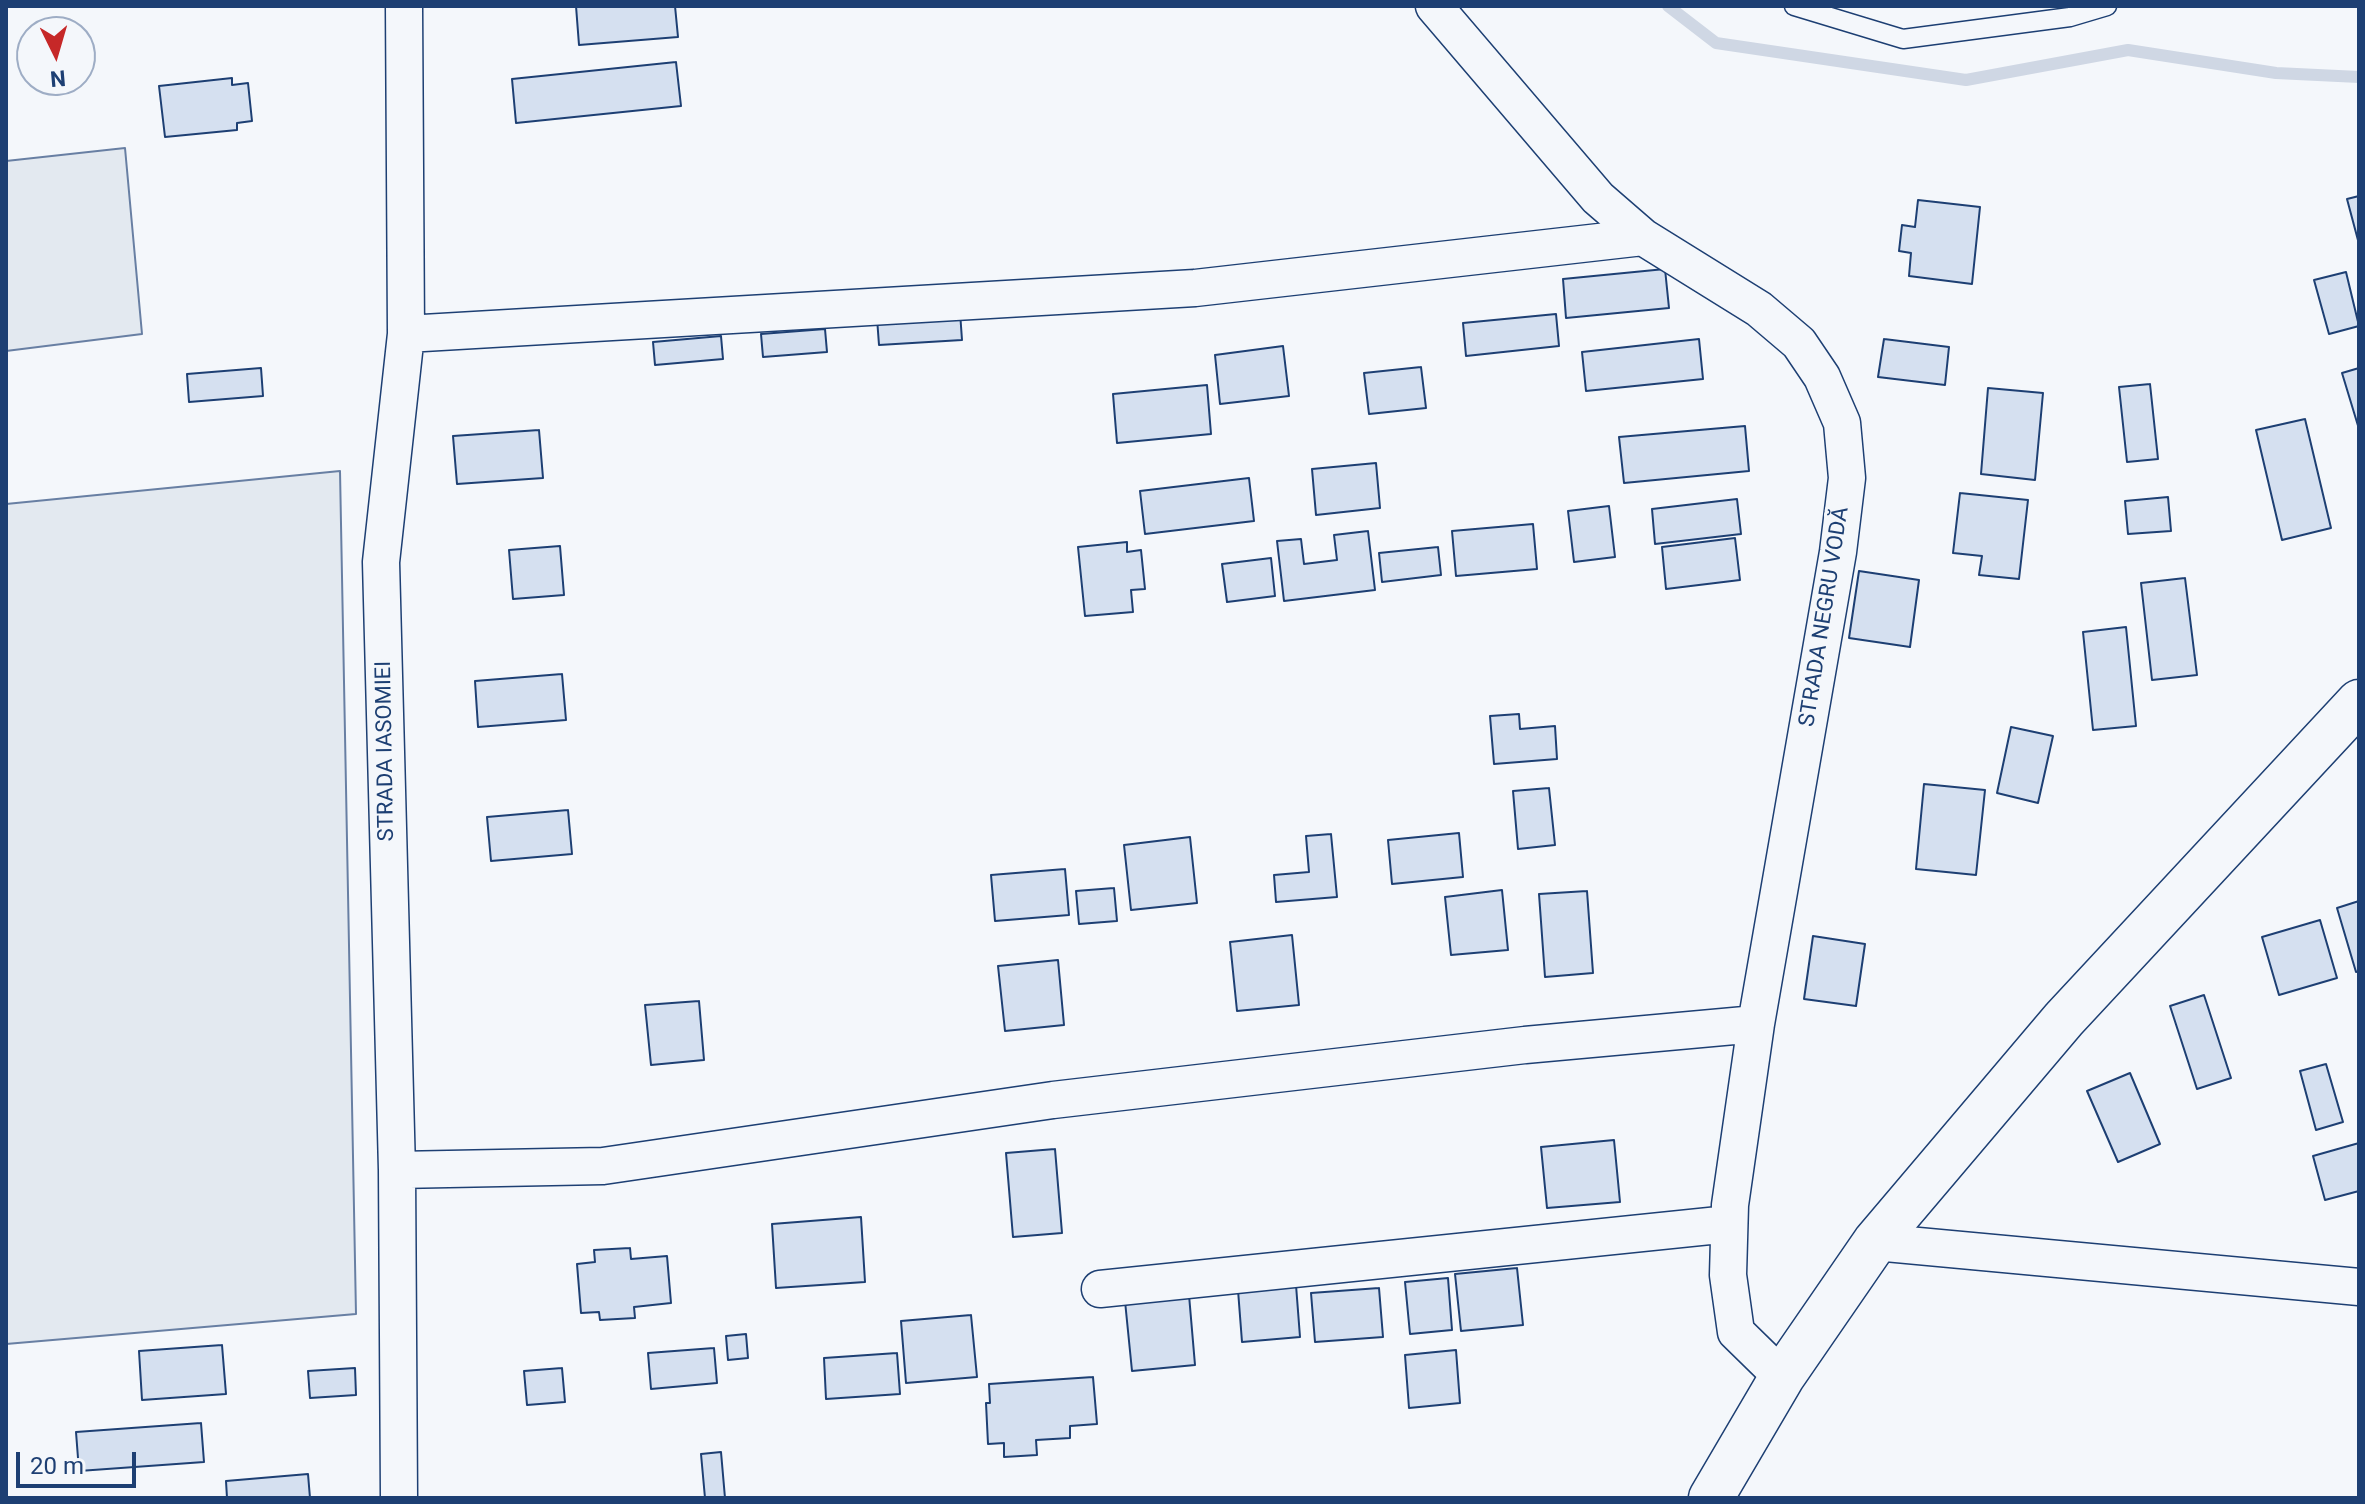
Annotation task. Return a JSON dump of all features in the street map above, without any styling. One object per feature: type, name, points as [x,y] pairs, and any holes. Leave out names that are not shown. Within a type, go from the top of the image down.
[{"type":"street","name":"STRADA IASOMIEI","points":[[399,1498],[397,1170],[381,562],[406,334],[404,6]]},
{"type":"street","name":"STRADA NEGRU VODĂ","points":[[1434,6],[1598,198],[1643,237],[1759,309],[1799,343],[1822,377],[1842,423],[1847,478],[1838,552],[1756,1024],[1729,1224],[1728,1275],[1736,1332],[1782,1377]]},
{"type":"street","points":[[406,334],[1195,288],[1643,237]]},
{"type":"street","points":[[1711,1498],[1782,1377],[1875,1242],[2064,1019],[2359,702]]},
{"type":"street","points":[[397,1170],[603,1166],[1053,1100],[1525,1045],[1756,1024]]},
{"type":"street","points":[[1100,1289],[1729,1224]]},
{"type":"street","points":[[1875,1242],[2359,1287]]},
{"type":"lane","points":[[1794,6],[1903,39],[2070,17],[2107,6]]},
{"type":"shaded area","points":[[125,148],[142,334],[6,351],[6,161]]},
{"type":"shaded area","points":[[340,471],[356,1314],[6,1344],[6,504]]},
{"type":"building","points":[[576,6],[675,6],[678,37],[579,45]]},
{"type":"building","points":[[676,62],[681,106],[516,123],[512,79]]},
{"type":"building","points":[[232,78],[232,85],[248,83],[252,121],[237,123],[237,130],[165,137],[159,86]]},
{"type":"building","points":[[2359,196],[2359,244],[2347,199]]},
{"type":"building","points":[[1918,200],[1980,207],[1972,284],[1909,276],[1911,253],[1899,251],[1902,225],[1915,227]]},
{"type":"building","points":[[1665,269],[1669,308],[1566,318],[1563,279]]},
{"type":"building","points":[[2346,272],[2359,326],[2329,334],[2314,280]]},
{"type":"building","points":[[960,312],[962,340],[879,345],[877,318]]},
{"type":"building","points":[[1556,314],[1559,346],[1466,356],[1463,323]]},
{"type":"building","points":[[825,329],[827,352],[763,357],[761,334]]},
{"type":"building","points":[[721,336],[723,359],[655,365],[653,342]]},
{"type":"building","points":[[1699,339],[1703,379],[1586,391],[1582,352]]},
{"type":"building","points":[[1884,339],[1949,347],[1945,385],[1878,377]]},
{"type":"building","points":[[1283,346],[1289,396],[1220,404],[1215,355]]},
{"type":"building","points":[[1421,367],[1426,408],[1369,414],[1364,373]]},
{"type":"building","points":[[261,368],[263,396],[189,402],[187,374]]},
{"type":"building","points":[[2359,368],[2359,429],[2342,373]]},
{"type":"building","points":[[2150,384],[2158,459],[2127,462],[2119,387]]},
{"type":"building","points":[[1207,385],[1211,434],[1117,443],[1113,394]]},
{"type":"building","points":[[1988,388],[2043,393],[2035,480],[1981,474]]},
{"type":"building","points":[[2305,419],[2331,528],[2282,540],[2256,430]]},
{"type":"building","points":[[1745,426],[1749,471],[1624,483],[1619,437]]},
{"type":"building","points":[[539,430],[543,478],[457,484],[453,436]]},
{"type":"building","points":[[1376,463],[1380,508],[1316,515],[1312,469]]},
{"type":"building","points":[[1249,478],[1254,521],[1145,534],[1140,491]]},
{"type":"building","points":[[1960,493],[2028,500],[2019,579],[1979,575],[1982,556],[1953,553]]},
{"type":"building","points":[[2168,497],[2171,531],[2128,534],[2125,501]]},
{"type":"building","points":[[1737,499],[1741,534],[1655,544],[1652,509]]},
{"type":"building","points":[[1609,506],[1615,557],[1574,562],[1568,511]]},
{"type":"building","points":[[1533,524],[1537,569],[1456,576],[1452,531]]},
{"type":"building","points":[[1368,531],[1375,590],[1284,601],[1277,541],[1301,539],[1304,564],[1337,560],[1334,535]]},
{"type":"building","points":[[1735,538],[1740,580],[1666,589],[1662,547]]},
{"type":"building","points":[[1127,542],[1127,552],[1141,550],[1145,589],[1131,590],[1133,612],[1085,616],[1078,547]]},
{"type":"building","points":[[560,546],[564,595],[513,599],[509,550]]},
{"type":"building","points":[[1438,547],[1441,575],[1382,582],[1379,553]]},
{"type":"building","points":[[1271,558],[1275,596],[1227,602],[1222,564]]},
{"type":"building","points":[[1859,571],[1919,580],[1910,647],[1849,638]]},
{"type":"building","points":[[2185,578],[2197,675],[2152,680],[2141,583]]},
{"type":"building","points":[[2126,627],[2136,726],[2093,730],[2083,632]]},
{"type":"building","points":[[562,674],[566,720],[478,727],[475,681]]},
{"type":"building","points":[[1519,714],[1520,729],[1555,726],[1557,759],[1494,764],[1490,716]]},
{"type":"building","points":[[2011,727],[2053,736],[2038,803],[1997,793]]},
{"type":"building","points":[[1924,784],[1985,790],[1976,875],[1916,869]]},
{"type":"building","points":[[1549,788],[1555,845],[1518,849],[1513,791]]},
{"type":"building","points":[[568,810],[572,854],[491,861],[487,817]]},
{"type":"building","points":[[1459,833],[1463,877],[1392,884],[1388,840]]},
{"type":"building","points":[[1331,834],[1337,897],[1276,902],[1274,875],[1309,872],[1306,836]]},
{"type":"building","points":[[1190,837],[1197,903],[1131,910],[1124,845]]},
{"type":"building","points":[[1065,869],[1069,915],[995,921],[991,875]]},
{"type":"building","points":[[1114,888],[1117,921],[1079,924],[1076,891]]},
{"type":"building","points":[[1502,890],[1508,950],[1451,955],[1445,897]]},
{"type":"building","points":[[1587,891],[1593,973],[1545,977],[1539,894]]},
{"type":"building","points":[[2359,901],[2359,971],[2356,972],[2337,908]]},
{"type":"building","points":[[2320,920],[2337,978],[2279,995],[2262,937]]},
{"type":"building","points":[[1292,935],[1299,1005],[1237,1011],[1230,942]]},
{"type":"building","points":[[1813,936],[1865,944],[1856,1006],[1804,999]]},
{"type":"building","points":[[1058,960],[1064,1025],[1005,1031],[998,966]]},
{"type":"building","points":[[2204,995],[2231,1078],[2197,1089],[2170,1006]]},
{"type":"building","points":[[699,1001],[704,1060],[651,1065],[645,1005]]},
{"type":"building","points":[[2326,1064],[2343,1122],[2316,1130],[2300,1071]]},
{"type":"building","points":[[2130,1073],[2160,1144],[2118,1162],[2087,1091]]},
{"type":"building","points":[[1614,1140],[1620,1202],[1547,1208],[1541,1147]]},
{"type":"building","points":[[2359,1143],[2359,1191],[2325,1200],[2313,1156]]},
{"type":"building","points":[[1055,1149],[1062,1233],[1013,1237],[1006,1153]]},
{"type":"building","points":[[861,1217],[865,1282],[776,1288],[772,1224]]},
{"type":"building","points":[[630,1248],[631,1259],[667,1256],[671,1303],[634,1307],[635,1318],[600,1320],[599,1312],[581,1313],[577,1264],[595,1262],[594,1250]]},
{"type":"building","points":[[1517,1268],[1523,1325],[1461,1331],[1455,1274]]},
{"type":"building","points":[[1448,1278],[1452,1330],[1410,1334],[1405,1282]]},
{"type":"building","points":[[1296,1285],[1300,1337],[1242,1342],[1238,1290]]},
{"type":"building","points":[[1379,1288],[1383,1337],[1315,1342],[1311,1293]]},
{"type":"building","points":[[1189,1295],[1195,1365],[1132,1371],[1125,1301]]},
{"type":"building","points":[[971,1315],[977,1377],[906,1383],[901,1321]]},
{"type":"building","points":[[746,1334],[748,1358],[728,1360],[726,1336]]},
{"type":"building","points":[[222,1345],[226,1394],[142,1400],[139,1351]]},
{"type":"building","points":[[714,1348],[717,1383],[651,1389],[648,1353]]},
{"type":"building","points":[[1456,1350],[1460,1403],[1409,1408],[1405,1355]]},
{"type":"building","points":[[897,1353],[900,1394],[826,1399],[824,1358]]},
{"type":"building","points":[[355,1368],[356,1395],[310,1398],[308,1371]]},
{"type":"building","points":[[562,1368],[565,1402],[527,1405],[524,1371]]},
{"type":"building","points":[[1093,1377],[1097,1424],[1070,1426],[1070,1438],[1036,1440],[1037,1455],[1004,1457],[1004,1443],[988,1444],[986,1403],[990,1403],[989,1384]]},
{"type":"building","points":[[201,1423],[204,1462],[79,1471],[76,1432]]},
{"type":"building","points":[[721,1452],[725,1498],[705,1498],[701,1454]]},
{"type":"building","points":[[308,1474],[310,1498],[227,1498],[226,1481]]},
{"type":"waterway","points":[[1668,6],[1716,43],[1966,80],[2128,50],[2276,73],[2359,77]]}]
